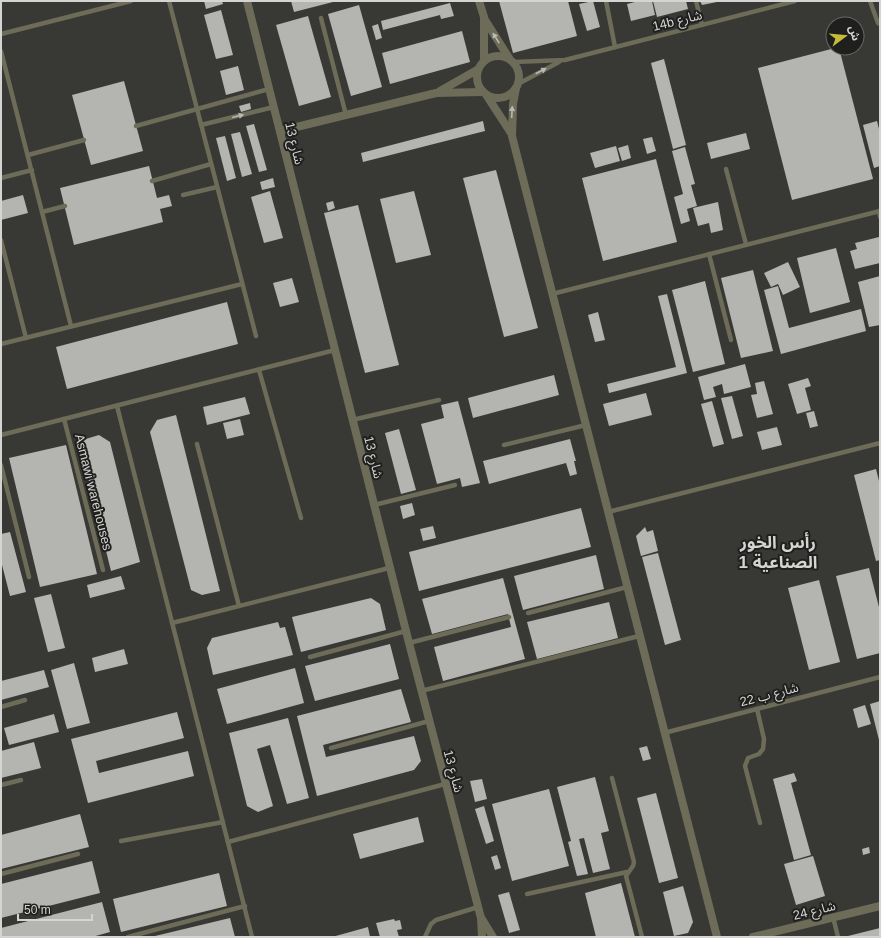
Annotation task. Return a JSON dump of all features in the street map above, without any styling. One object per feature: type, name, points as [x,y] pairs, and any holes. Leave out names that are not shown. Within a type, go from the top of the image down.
[{"type":"street","name":"شارع 13","points":[[247,1],[389,568],[478,906],[481,918],[482,937]]},
{"type":"street","points":[[479,1],[484,17],[511,60],[519,76],[512,104],[512,136],[717,937]]},
{"type":"street","points":[[484,17],[484,60]]},
{"type":"street","points":[[280,132],[436,93],[477,70],[484,60],[496,55],[511,60]]},
{"type":"street","points":[[477,70],[477,82],[512,136]]},
{"type":"street","points":[[436,93],[485,94],[495,98],[503,98],[511,94],[517,86]]},
{"type":"street","name":"شارع 24","points":[[753,937],[764,936],[880,906]]},
{"type":"street","name":"شارع 13","points":[[481,918],[493,937]]},
{"type":"lane","points":[[1,34],[131,1]]},
{"type":"lane","points":[[169,1],[256,336]]},
{"type":"lane","points":[[606,1],[615,47]]},
{"type":"lane","points":[[696,1],[702,25]]},
{"type":"lane","name":"14b شارع","points":[[517,86],[565,60],[795,1]]},
{"type":"lane","points":[[870,1],[878,23],[880,24]]},
{"type":"lane","points":[[321,18],[346,116]]},
{"type":"lane","points":[[1,51],[71,326]]},
{"type":"lane","name":"14b شارع","points":[[511,60],[565,60]]},
{"type":"lane","points":[[136,126],[269,90]]},
{"type":"lane","points":[[201,125],[274,108]]},
{"type":"lane","points":[[28,155],[84,140]]},
{"type":"lane","points":[[152,181],[211,164]]},
{"type":"lane","points":[[726,169],[746,244]]},
{"type":"lane","points":[[1,178],[32,170]]},
{"type":"lane","points":[[184,195],[217,187]]},
{"type":"lane","points":[[42,212],[65,206]]},
{"type":"lane","points":[[552,294],[879,211],[880,217]]},
{"type":"lane","points":[[1,240],[26,338]]},
{"type":"lane","points":[[709,254],[731,340]]},
{"type":"lane","points":[[1,344],[242,284]]},
{"type":"lane","points":[[1,435],[335,350]]},
{"type":"lane","points":[[259,370],[301,518]]},
{"type":"lane","points":[[352,420],[439,400]]},
{"type":"lane","points":[[117,406],[252,937]]},
{"type":"lane","name":"Asmawi warehouses","points":[[64,419],[103,570]]},
{"type":"lane","points":[[504,445],[586,425]]},
{"type":"lane","points":[[608,512],[880,443]]},
{"type":"lane","points":[[197,444],[239,606]]},
{"type":"lane","points":[[1,465],[29,577]]},
{"type":"lane","points":[[374,505],[455,485]]},
{"type":"lane","points":[[172,623],[389,568]]},
{"type":"lane","points":[[528,613],[627,587]]},
{"type":"lane","points":[[409,643],[509,617]]},
{"type":"lane","points":[[310,657],[406,631]]},
{"type":"lane","points":[[421,691],[639,636]]},
{"type":"lane","name":"شارع ب 22","points":[[664,733],[880,677]]},
{"type":"lane","points":[[1,707],[25,700]]},
{"type":"lane","points":[[757,709],[764,744],[759,754],[748,758],[745,766],[760,824]]},
{"type":"lane","points":[[331,748],[429,721]]},
{"type":"lane","points":[[527,894],[627,872],[632,868],[634,862],[612,778]]},
{"type":"lane","points":[[1,785],[21,780]]},
{"type":"lane","points":[[228,842],[445,784]]},
{"type":"lane","points":[[121,841],[223,822]]},
{"type":"lane","points":[[1,874],[78,854]]},
{"type":"lane","points":[[627,872],[626,876],[642,937]]},
{"type":"lane","points":[[128,937],[244,906]]},
{"type":"lane","points":[[425,937],[431,924],[436,920],[478,906]]},
{"type":"lane","points":[[833,917],[838,937]]},
{"type":"building","points":[[204,1],[222,1],[223,4],[206,9]]},
{"type":"building","points":[[291,1],[333,1],[333,2],[294,12]]},
{"type":"building","points":[[499,1],[568,1],[577,36],[513,53]]},
{"type":"building","points":[[593,1],[600,27],[587,31],[579,4]]},
{"type":"building","points":[[639,1],[652,1],[655,15],[631,21],[627,4]]},
{"type":"building","points":[[653,1],[686,1],[688,9],[657,17]]},
{"type":"building","points":[[700,1],[717,1],[717,2],[702,5]]},
{"type":"building","points":[[450,3],[454,16],[441,19],[440,15],[383,30],[381,21]]},
{"type":"building","points":[[359,5],[382,87],[351,96],[328,14]]},
{"type":"building","points":[[221,10],[233,55],[216,59],[204,15]]},
{"type":"building","points":[[308,16],[331,97],[299,106],[276,25]]},
{"type":"building","points":[[378,24],[382,38],[376,40],[372,26]]},
{"type":"building","points":[[462,31],[470,62],[390,84],[382,53]]},
{"type":"building","points":[[825,51],[825,56],[841,56],[873,179],[792,200],[758,68]]},
{"type":"building","points":[[664,59],[686,145],[673,149],[651,63]]},
{"type":"building","points":[[238,66],[244,90],[226,95],[220,71]]},
{"type":"building","points":[[124,81],[143,151],[91,165],[72,95]]},
{"type":"building","points":[[250,103],[251,109],[241,112],[239,106]]},
{"type":"building","points":[[483,121],[485,131],[363,162],[361,153]]},
{"type":"building","points":[[877,121],[880,133],[880,166],[874,168],[863,125]]},
{"type":"building","points":[[254,124],[267,170],[259,172],[246,126]]},
{"type":"building","points":[[240,132],[252,174],[242,177],[231,134]]},
{"type":"building","points":[[746,133],[750,149],[711,159],[707,143]]},
{"type":"building","points":[[225,136],[236,178],[227,181],[216,138]]},
{"type":"building","points":[[652,137],[656,151],[647,154],[643,139]]},
{"type":"building","points":[[628,145],[631,158],[622,161],[618,148]]},
{"type":"building","points":[[616,146],[620,161],[595,168],[590,153]]},
{"type":"building","points":[[685,147],[695,184],[691,185],[697,206],[687,209],[690,221],[681,224],[674,197],[683,194],[672,151]]},
{"type":"building","points":[[656,159],[677,242],[603,261],[582,178]]},
{"type":"building","points":[[149,166],[157,198],[169,195],[172,206],[160,209],[163,222],[74,245],[60,188]]},
{"type":"building","points":[[496,170],[538,328],[504,337],[463,178]]},
{"type":"building","points":[[273,178],[275,187],[262,190],[260,182]]},
{"type":"building","points":[[270,191],[283,238],[264,243],[251,197]]},
{"type":"building","points":[[414,191],[431,255],[396,263],[380,199]]},
{"type":"building","points":[[23,195],[28,213],[1,220],[1,201]]},
{"type":"building","points":[[333,201],[335,208],[328,211],[326,203]]},
{"type":"building","points":[[718,202],[723,230],[711,233],[709,223],[698,226],[693,208]]},
{"type":"building","points":[[358,205],[399,365],[365,373],[324,213]]},
{"type":"building","points":[[879,237],[880,263],[855,269],[850,251],[857,249],[855,243]]},
{"type":"building","points":[[836,248],[850,302],[810,313],[797,258]]},
{"type":"building","points":[[788,262],[800,287],[783,295],[778,284],[771,287],[764,273]]},
{"type":"building","points":[[753,270],[773,351],[741,358],[721,278]]},
{"type":"building","points":[[880,276],[880,325],[869,327],[858,282]]},
{"type":"building","points":[[292,278],[299,302],[280,307],[273,283]]},
{"type":"building","points":[[705,281],[725,364],[693,372],[672,290]]},
{"type":"building","points":[[778,286],[789,328],[861,309],[866,331],[781,354],[764,290]]},
{"type":"building","points":[[667,294],[687,373],[609,393],[607,384],[676,367],[658,296]]},
{"type":"building","points":[[227,302],[238,344],[67,389],[56,347]]},
{"type":"building","points":[[598,312],[605,340],[595,342],[588,315]]},
{"type":"building","points":[[745,364],[751,387],[724,394],[722,384],[713,387],[716,397],[704,400],[698,377]]},
{"type":"building","points":[[554,375],[559,395],[473,418],[468,398]]},
{"type":"building","points":[[808,378],[811,386],[805,388],[811,410],[797,414],[788,384]]},
{"type":"building","points":[[764,381],[773,414],[757,418],[751,395],[757,394],[755,383]]},
{"type":"building","points":[[646,393],[652,415],[609,426],[603,404]]},
{"type":"building","points":[[732,396],[743,436],[732,439],[721,398]]},
{"type":"building","points":[[245,397],[250,414],[207,425],[203,407]]},
{"type":"building","points":[[458,401],[480,483],[462,487],[460,478],[437,484],[421,424],[444,418],[441,405]]},
{"type":"building","points":[[712,401],[724,444],[713,447],[701,404]]},
{"type":"building","points":[[814,411],[818,426],[810,428],[806,413]]},
{"type":"building","points":[[176,415],[220,591],[202,595],[191,590],[150,432],[157,420]]},
{"type":"building","points":[[240,419],[244,435],[227,439],[223,423]]},
{"type":"building","points":[[777,427],[782,445],[762,450],[757,432]]},
{"type":"building","points":[[399,429],[416,490],[401,494],[385,433]]},
{"type":"building","points":[[99,435],[110,442],[140,562],[111,571],[79,441]]},
{"type":"building","points":[[570,439],[576,461],[574,461],[577,474],[570,476],[566,463],[489,484],[483,461]]},
{"type":"building","points":[[66,445],[97,574],[40,587],[9,458]]},
{"type":"building","points":[[876,469],[880,485],[880,560],[876,561],[854,475]]},
{"type":"building","points":[[412,503],[415,515],[403,519],[400,506]]},
{"type":"building","points":[[581,508],[591,547],[419,591],[409,552]]},
{"type":"building","points":[[433,526],[436,538],[423,541],[420,529]]},
{"type":"building","points":[[645,527],[647,532],[653,530],[658,551],[641,556],[636,536]]},
{"type":"building","points":[[10,532],[26,592],[10,596],[1,561],[1,534]]},
{"type":"building","points":[[658,553],[681,640],[665,645],[642,557]]},
{"type":"building","points":[[596,555],[604,589],[523,610],[514,576]]},
{"type":"building","points":[[869,568],[880,611],[880,653],[857,659],[836,576]]},
{"type":"building","points":[[121,576],[125,589],[90,598],[87,585]]},
{"type":"building","points":[[503,578],[525,659],[443,681],[434,647],[511,627],[508,614],[432,634],[422,599]]},
{"type":"building","points":[[819,580],[840,662],[809,670],[788,588]]},
{"type":"building","points":[[51,594],[65,648],[48,652],[34,598]]},
{"type":"building","points":[[371,598],[380,604],[386,630],[301,652],[292,617]]},
{"type":"building","points":[[609,602],[618,638],[537,659],[527,622]]},
{"type":"building","points":[[278,622],[280,628],[285,627],[293,655],[213,675],[207,648],[212,638]]},
{"type":"building","points":[[390,644],[399,679],[315,701],[305,666]]},
{"type":"building","points":[[124,649],[128,664],[95,672],[92,658]]},
{"type":"building","points":[[74,663],[90,723],[67,729],[51,670]]},
{"type":"building","points":[[295,668],[304,703],[227,724],[217,689]]},
{"type":"building","points":[[44,670],[49,687],[1,700],[1,681]]},
{"type":"building","points":[[401,689],[411,722],[323,745],[326,757],[414,736],[421,761],[414,770],[317,796],[297,716]]},
{"type":"building","points":[[880,701],[880,740],[879,740],[870,704]]},
{"type":"building","points":[[865,705],[871,724],[858,728],[853,709]]},
{"type":"building","points":[[177,712],[184,738],[96,761],[99,773],[188,751],[194,776],[88,803],[71,739]]},
{"type":"building","points":[[54,714],[59,732],[9,745],[4,728]]},
{"type":"building","points":[[288,718],[309,798],[287,804],[270,745],[257,749],[273,806],[258,812],[247,806],[229,733]]},
{"type":"building","points":[[34,742],[41,768],[1,778],[1,751]]},
{"type":"building","points":[[647,746],[651,759],[643,761],[639,748]]},
{"type":"building","points":[[794,773],[797,781],[791,783],[811,855],[794,860],[773,779]]},
{"type":"building","points":[[595,777],[609,831],[601,833],[610,869],[593,873],[584,838],[579,839],[588,874],[577,876],[568,842],[571,841],[557,787]]},
{"type":"building","points":[[482,779],[487,799],[475,802],[470,781]]},
{"type":"building","points":[[549,789],[569,866],[512,881],[492,804]]},
{"type":"building","points":[[656,793],[678,878],[659,883],[637,798]]},
{"type":"building","points":[[484,806],[494,841],[486,844],[475,809]]},
{"type":"building","points":[[80,814],[89,847],[1,869],[1,835]]},
{"type":"building","points":[[418,817],[424,842],[360,859],[353,834]]},
{"type":"building","points":[[869,847],[870,853],[863,855],[862,849]]},
{"type":"building","points":[[497,855],[501,868],[495,870],[491,857]]},
{"type":"building","points":[[813,856],[825,896],[796,905],[784,864]]},
{"type":"building","points":[[92,861],[100,893],[1,918],[1,884]]},
{"type":"building","points":[[219,873],[227,906],[121,932],[113,899]]},
{"type":"building","points":[[621,883],[635,937],[596,937],[585,893]]},
{"type":"building","points":[[683,886],[693,922],[688,933],[674,936],[663,892]]},
{"type":"building","points":[[509,892],[520,930],[509,933],[498,895]]},
{"type":"building","points":[[102,902],[110,932],[92,937],[1,937],[1,928]]},
{"type":"building","points":[[230,918],[235,937],[155,937],[155,936]]},
{"type":"building","points":[[394,919],[395,921],[400,920],[402,929],[397,930],[399,937],[380,937],[376,923]]},
{"type":"building","points":[[368,927],[370,937],[332,937]]},
{"type":"building","points":[[880,928],[880,937],[848,937],[848,936]]},
{"type":"district","name":"رأس الخور الصناعية 1","points":[[778,552]]}]
